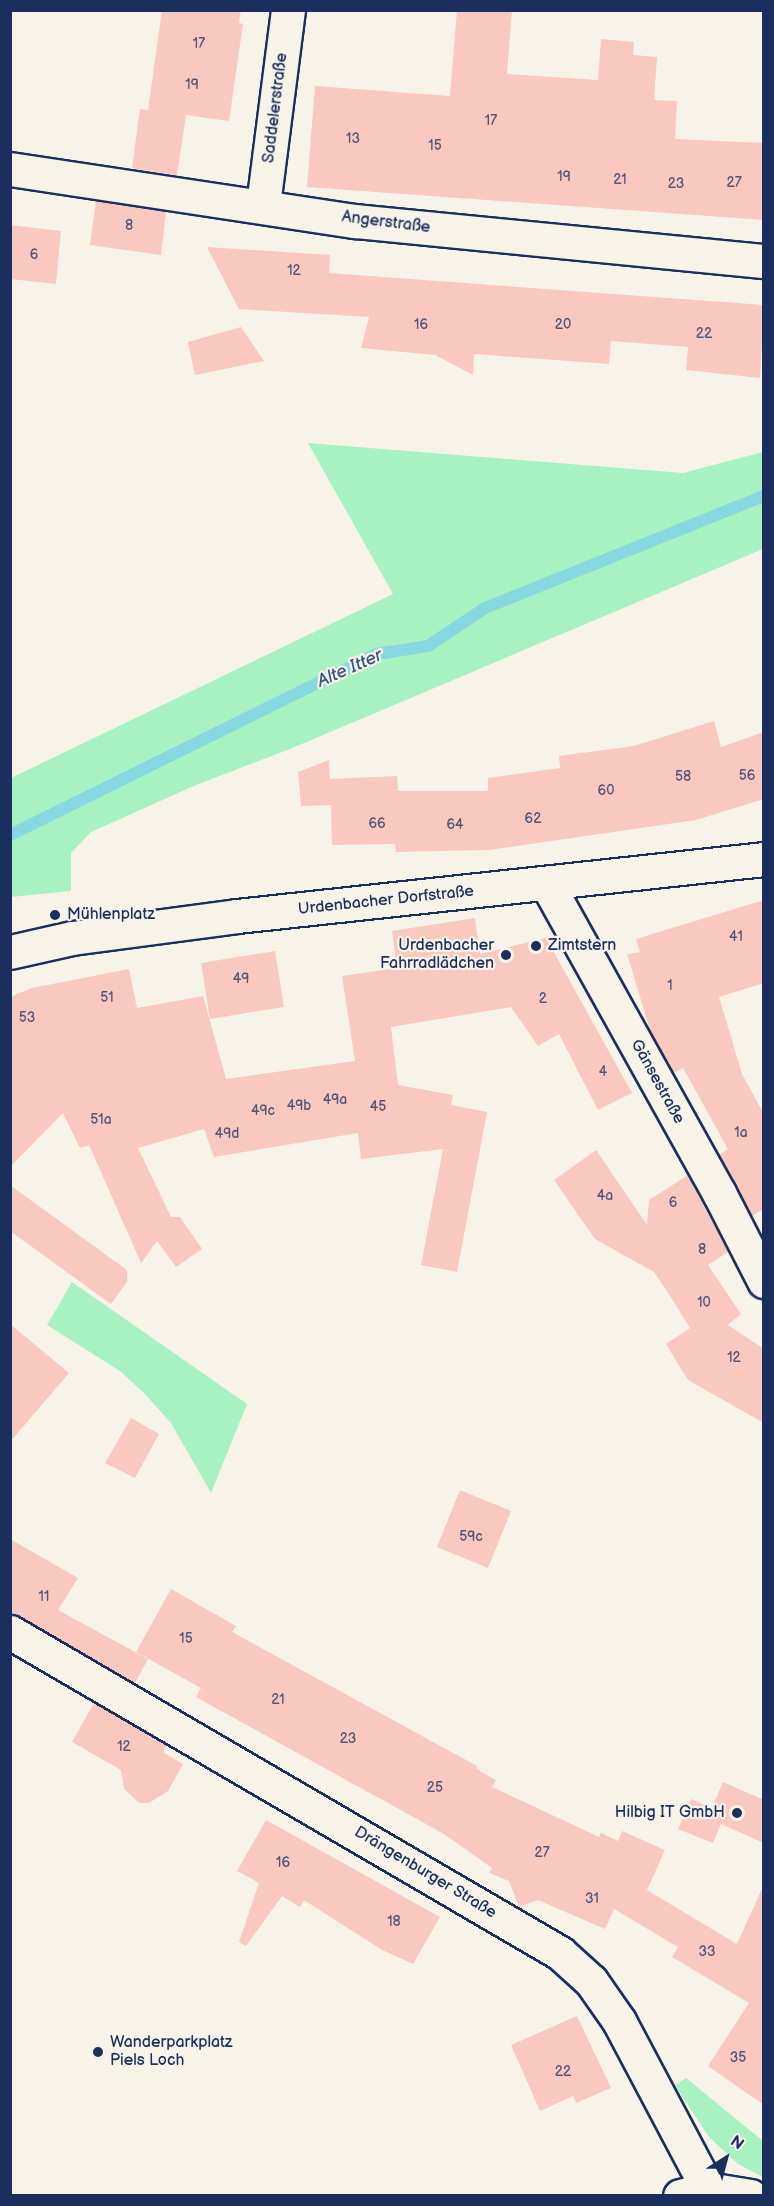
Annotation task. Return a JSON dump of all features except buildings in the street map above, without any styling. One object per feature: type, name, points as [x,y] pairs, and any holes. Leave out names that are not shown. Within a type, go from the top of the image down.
[{"type":"street","name":"Saddelerstraße","points":[[263,205],[288,10]]},
{"type":"street","name":"Angerstraße","points":[[10,169],[263,205],[355,221],[764,261]]},
{"type":"street","name":"Urdenbacher Dorfstraße","points":[[10,952],[72,938],[237,916],[764,859]]},
{"type":"street","name":"Gänsestraße","points":[[547,884],[719,1193],[764,1281]]},
{"type":"street","name":"Drängenburger Straße","points":[[10,1632],[560,1953],[591,1981],[619,2021],[694,2192],[750,2196]]},
{"type":"green space","points":[[308,443],[683,473],[763,452],[763,549],[290,749],[196,785],[91,832],[71,853],[71,891],[11,897],[11,778],[393,594]]},
{"type":"green space","points":[[72,1282],[247,1404],[211,1493],[171,1423],[144,1393],[120,1371],[47,1325]]},
{"type":"green space","points":[[686,2078],[763,2141],[763,2177],[738,2164],[709,2137],[675,2085]]},
{"type":"waterway","name":"Alte Itter","points":[[10,835],[377,654],[428,646],[485,608],[764,496]]},
{"type":"place","name":"Mühlenplatz","points":[[55,915]]},
{"type":"place","name":"Zimtstern","points":[[536,946]]},
{"type":"place","name":"Urdenbacher Fahrradlädchen","points":[[506,955]]},
{"type":"place","name":"Hilbig IT GmbH","points":[[737,1813]]},
{"type":"place","name":"Wanderparkplatz Piels Loch","points":[[98,2052]]}]
